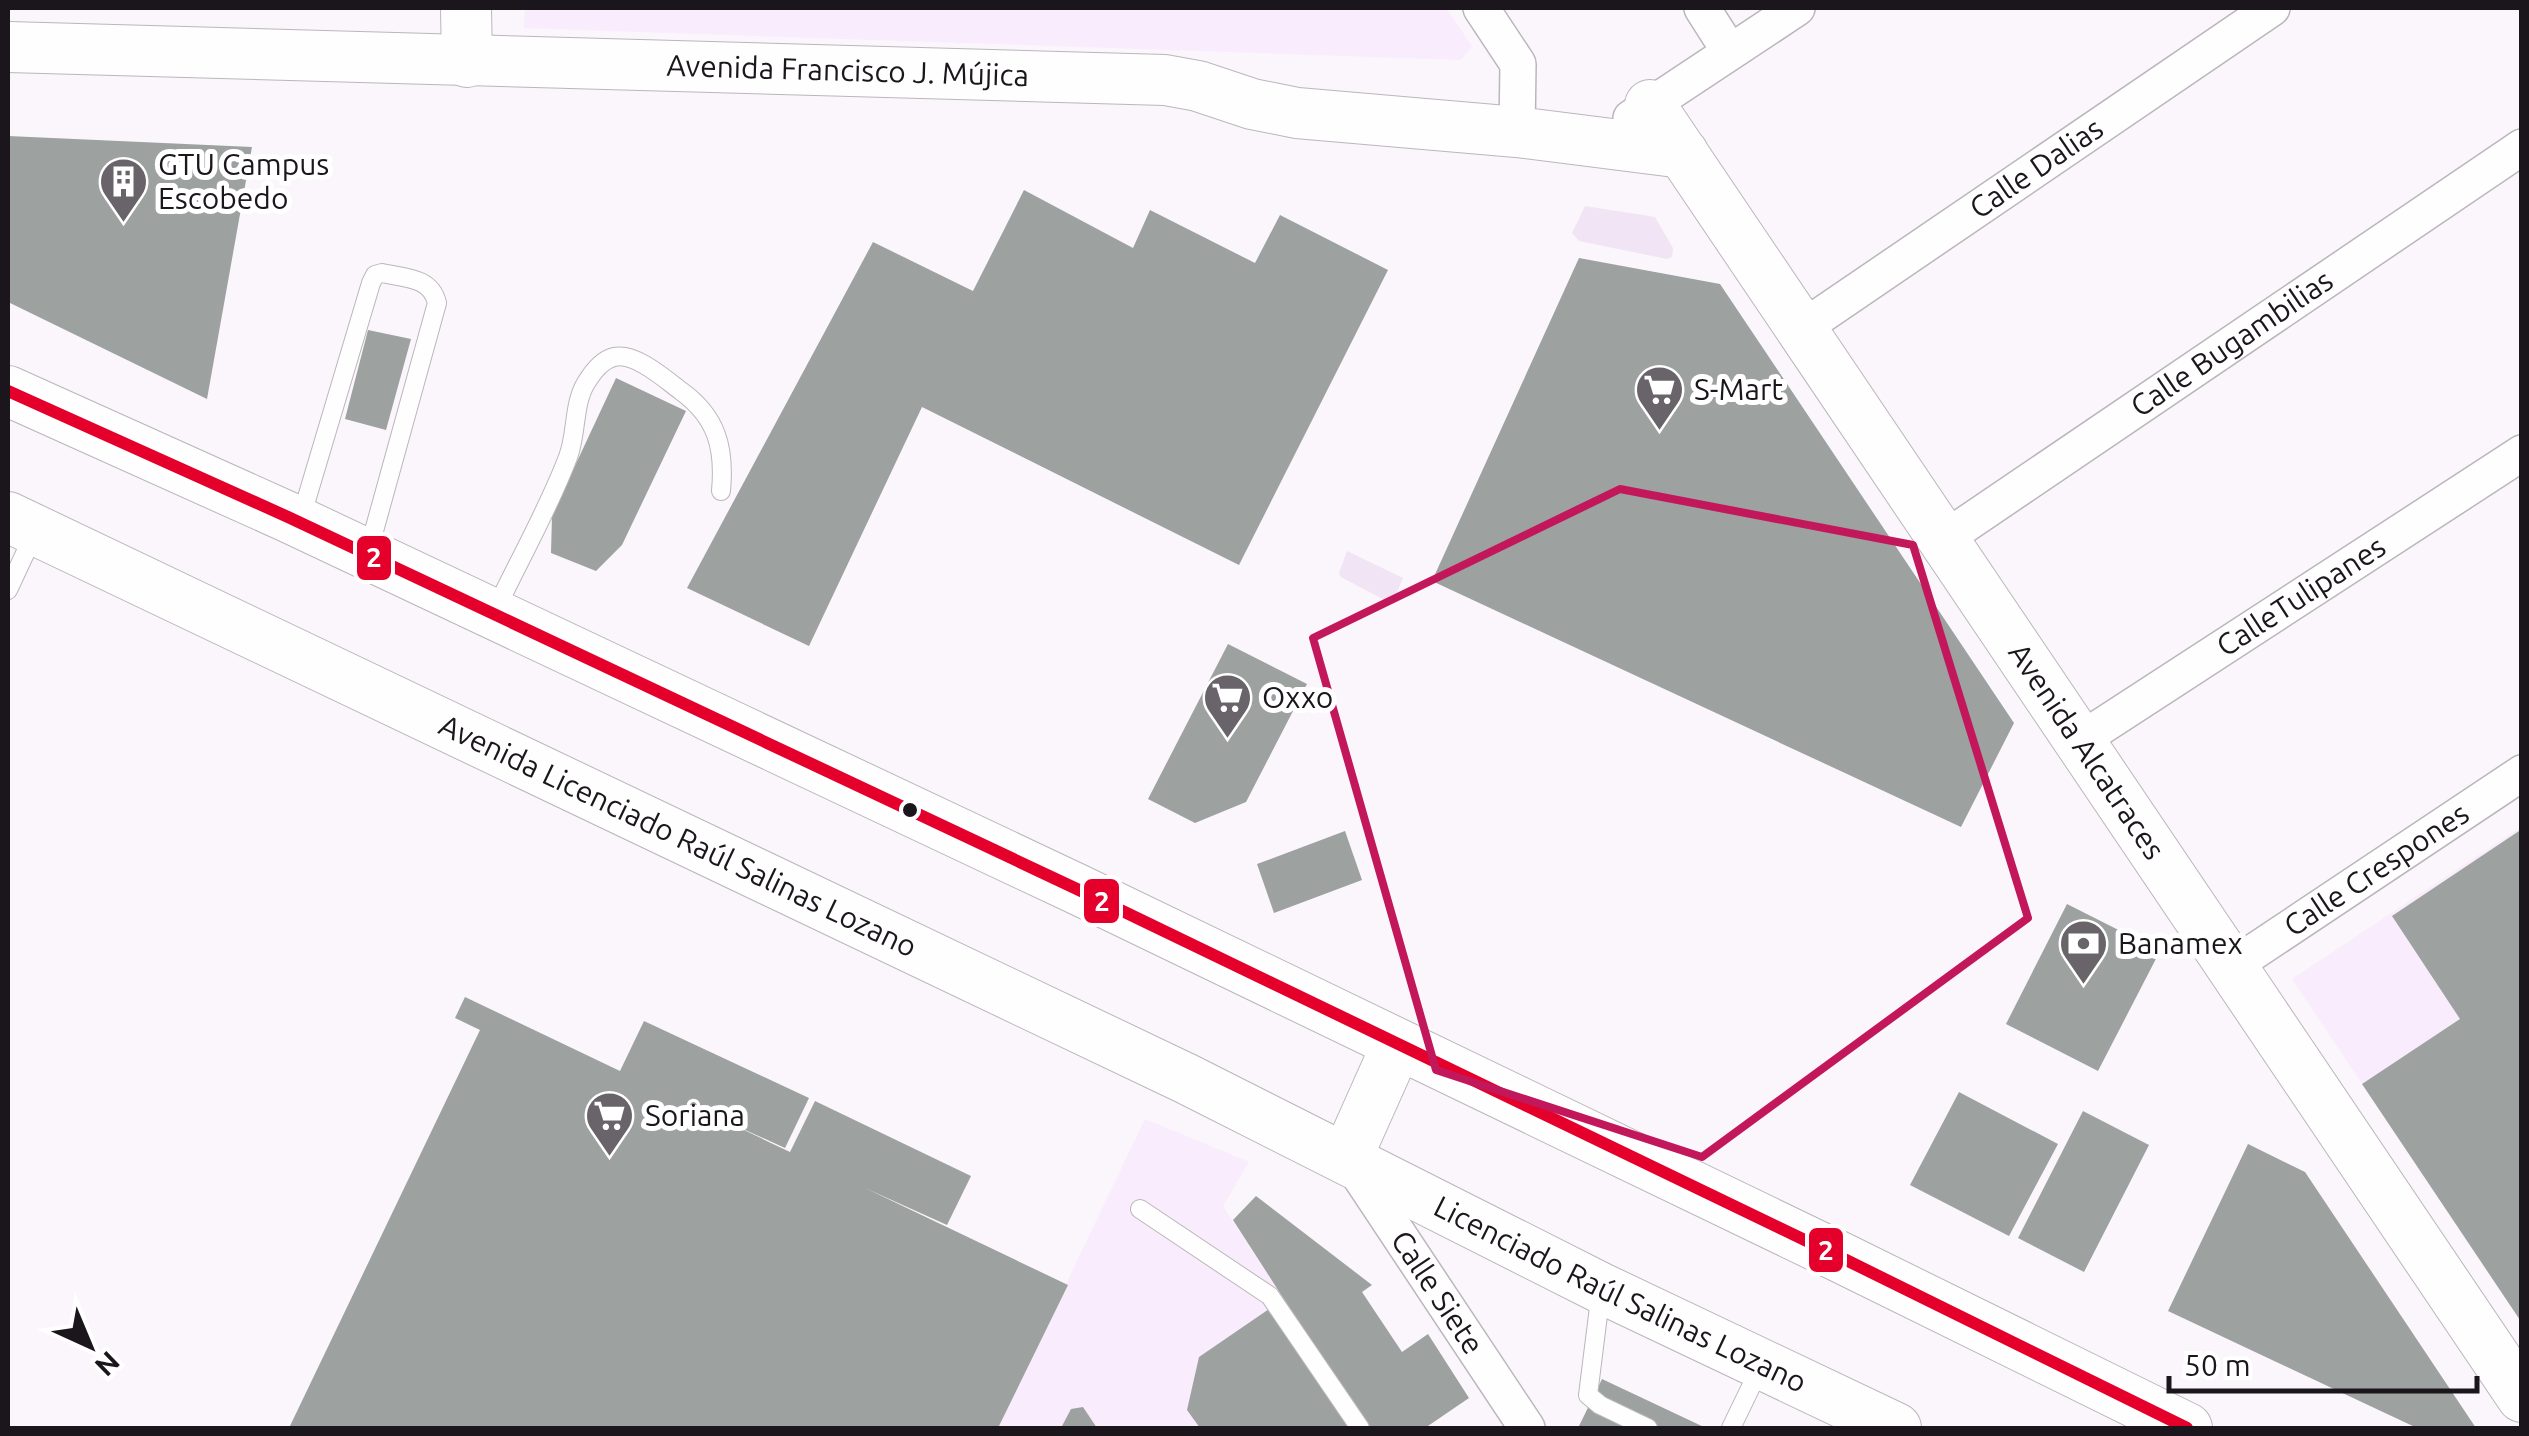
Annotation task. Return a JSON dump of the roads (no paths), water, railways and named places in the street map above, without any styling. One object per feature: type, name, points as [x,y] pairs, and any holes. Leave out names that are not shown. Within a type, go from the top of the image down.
[{"type":"main road","points":[[466,8],[467,62]]},
{"type":"main road","name":"Avenida Francisco J. Mújica","points":[[8,46],[1165,80],[1298,113],[1517,132],[1683,153]]},
{"type":"main road","name":"Avenida Alcatraces","points":[[1650,105],[2522,1397]]},
{"type":"main road","points":[[8,392],[300,523],[1079,890],[2187,1428]]},
{"type":"main road","name":"Avenida Licenciado Raúl Salinas Lozano","points":[[22,524],[1347,1157]]},
{"type":"main road","points":[[1347,1157],[1397,1045]]},
{"type":"main road","name":"Licenciado Raúl Salinas Lozano","points":[[1347,1157],[1601,1288],[1896,1428]]},
{"type":"street","points":[[1481,8],[1518,64],[1517,132]]},
{"type":"street","points":[[1702,8],[1730,52]]},
{"type":"street","points":[[1595,142],[1797,8]]},
{"type":"street","name":"Calle Dalias","points":[[1801,329],[2272,8]]},
{"type":"street","name":"Calle Bugambilias","points":[[1944,540],[2522,147]]},
{"type":"street","name":"CalleTulipanes","points":[[2079,741],[2522,453]]},
{"type":"street","name":"Calle Crespones","points":[[2231,967],[2522,773]]},
{"type":"street","name":"Calle Siete","points":[[1347,1157],[1527,1428]]},
{"type":"lane","points":[[300,523],[370,283],[382,273],[428,284],[434,290],[436,303],[368,555]]},
{"type":"lane","points":[[494,614],[568,456],[584,386],[606,361],[616,356],[639,362],[693,399],[712,419],[724,463],[721,491]]},
{"type":"lane","points":[[8,590],[22,524]]},
{"type":"lane","points":[[1140,1208],[1270,1296],[1360,1428]]},
{"type":"lane","points":[[1601,1288],[1588,1395],[1600,1406],[1648,1428]]},
{"type":"lane","points":[[1730,1428],[1762,1366]]},
{"type":"place","name":"GTU Campus Escobedo","points":[[123,224]]},
{"type":"place","name":"S-Mart","points":[[1659,432]]},
{"type":"place","name":"Oxxo","points":[[1227,740]]},
{"type":"place","name":"Banamex","points":[[2083,986]]},
{"type":"place","name":"Soriana","points":[[610,1158]]}]
